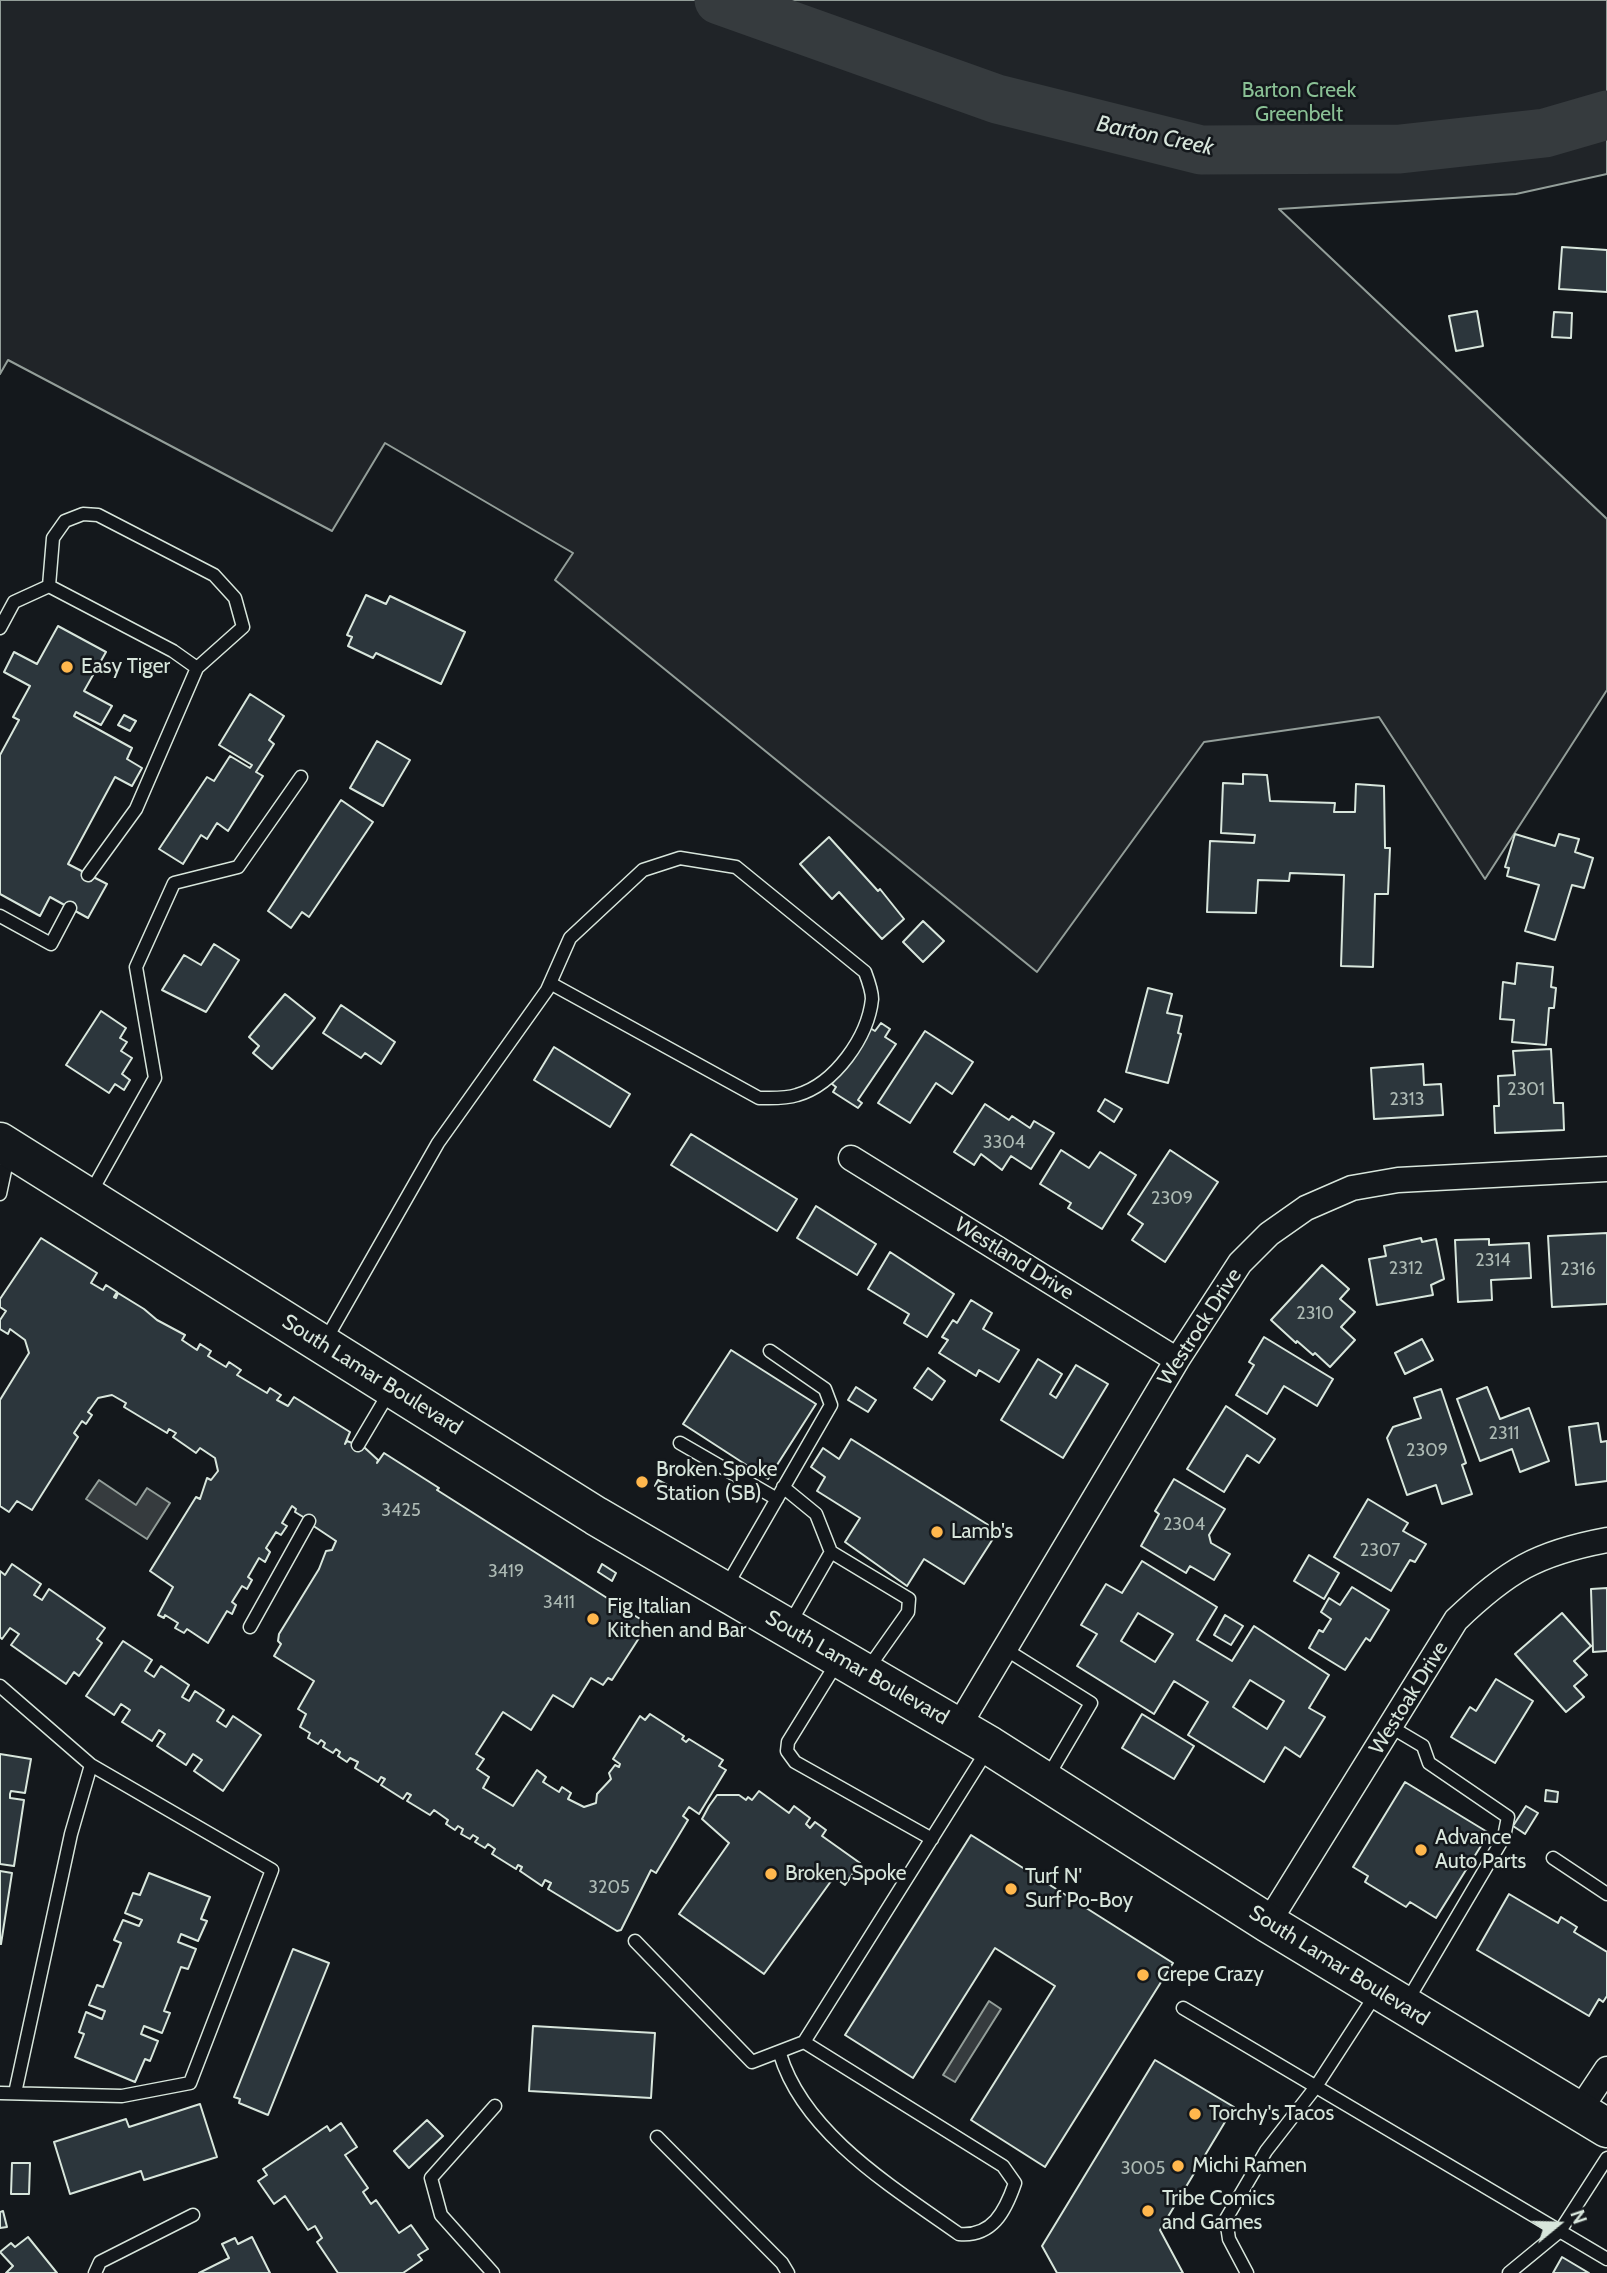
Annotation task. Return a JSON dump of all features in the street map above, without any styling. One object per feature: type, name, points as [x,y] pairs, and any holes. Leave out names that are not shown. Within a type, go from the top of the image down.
[{"type":"main road","name":"South Lamar Boulevard","points":[[5,1145],[596,1516],[974,1737],[1268,1923],[1593,2120]]},
{"type":"street","name":"Westland Drive","points":[[851,1157],[1177,1360]]},
{"type":"street","name":"Westrock Drive","points":[[974,1737],[1005,1649],[1177,1360],[1240,1263],[1269,1234],[1306,1208],[1352,1188],[1398,1180],[1607,1169]]},
{"type":"street","name":"Westoak Drive","points":[[1268,1923],[1456,1620],[1493,1585],[1531,1561],[1574,1546],[1607,1540]]},
{"type":"street","points":[[1593,2120],[1607,2069]]},
{"type":"lane","points":[[49,586],[53,538],[65,521],[83,514],[98,515],[157,543],[214,575],[235,598],[243,627],[197,668],[136,809],[88,875]]},
{"type":"lane","points":[[0,628],[14,603],[49,586]]},
{"type":"lane","points":[[49,586],[173,651],[197,668]]},
{"type":"lane","points":[[88,1197],[155,1078],[136,967],[174,883],[238,867],[301,777]]},
{"type":"lane","points":[[323,1345],[438,1143],[550,983],[570,938],[643,870],[680,858],[736,867],[865,972],[872,997],[863,1029],[844,1061],[825,1081],[797,1095],[759,1098],[550,983]]},
{"type":"lane","points":[[0,916],[51,944],[70,908]]},
{"type":"lane","points":[[0,1194],[5,1145]]},
{"type":"lane","points":[[724,1590],[831,1405],[825,1389],[770,1351]]},
{"type":"lane","points":[[358,1445],[391,1388]]},
{"type":"lane","points":[[680,1443],[776,1499]]},
{"type":"lane","points":[[783,1487],[816,1514],[831,1552],[909,1600],[908,1612],[853,1665],[788,1742],[787,1751],[795,1762],[932,1839]]},
{"type":"lane","points":[[250,1627],[309,1521]]},
{"type":"lane","points":[[787,1627],[831,1552]]},
{"type":"lane","points":[[1005,1649],[1091,1703],[1045,1781]]},
{"type":"lane","points":[[0,1686],[91,1765],[272,1870],[190,2083],[122,2096],[0,2093]]},
{"type":"lane","points":[[1247,2273],[1229,2239],[1226,2219],[1266,2151],[1315,2088],[1391,1999],[1504,1837],[1508,1817],[1429,1763],[1423,1746],[1391,1727]]},
{"type":"lane","points":[[635,1941],[752,2062],[780,2054],[804,2042],[932,1839],[974,1737]]},
{"type":"lane","points":[[15,2093],[71,1835],[91,1765]]},
{"type":"lane","points":[[1553,1858],[1607,1894]]},
{"type":"lane","points":[[1183,2008],[1607,2259]]},
{"type":"lane","points":[[780,2054],[787,2078],[846,2152],[959,2234],[975,2235],[986,2231],[1008,2203],[1014,2183],[1003,2166],[804,2042]]},
{"type":"lane","points":[[493,2273],[441,2215],[431,2178],[495,2106]]},
{"type":"lane","points":[[657,2137],[782,2263],[788,2273]]},
{"type":"lane","points":[[1509,2273],[1560,2231],[1607,2158]]},
{"type":"lane","points":[[95,2273],[100,2262],[192,2215]]},
{"type":"green space","name":"Barton Creek Greenbelt","points":[[0,0],[1607,0],[1607,174],[1516,194],[1279,209],[1607,519],[1607,690],[1485,879],[1379,717],[1204,742],[1037,972],[555,580],[573,553],[385,443],[332,531],[8,360],[0,374]]},
{"type":"shaded area","points":[[99,1480],[136,1505],[147,1488],[170,1503],[147,1539],[86,1499]]},
{"type":"shaded area","points":[[989,2001],[1001,2009],[955,2082],[943,2075]]},
{"type":"building","points":[[1562,247],[1607,250],[1607,292],[1559,289]]},
{"type":"building","points":[[1477,311],[1483,346],[1456,351],[1449,316]]},
{"type":"building","points":[[1554,312],[1572,313],[1571,338],[1552,337]]},
{"type":"building","points":[[366,595],[386,604],[390,596],[465,632],[441,684],[376,653],[373,658],[348,646],[352,637],[347,635]]},
{"type":"building","points":[[58,626],[106,652],[84,691],[112,706],[101,725],[76,712],[74,716],[132,748],[127,759],[142,768],[132,786],[115,777],[68,864],[107,884],[88,918],[50,897],[40,916],[0,894],[0,755],[19,720],[13,717],[30,686],[4,672],[14,652],[37,664]]},
{"type":"building","points":[[250,694],[284,716],[269,740],[274,744],[256,772],[263,776],[228,831],[217,823],[207,839],[201,835],[183,864],[159,849],[207,777],[214,781],[230,756],[250,768],[252,765],[219,745]]},
{"type":"building","points":[[124,715],[136,721],[130,731],[118,725]]},
{"type":"building","points":[[377,741],[410,760],[383,806],[350,788]]},
{"type":"building","points":[[1243,774],[1267,775],[1270,801],[1335,803],[1334,812],[1355,812],[1356,784],[1384,786],[1385,848],[1390,848],[1388,894],[1375,894],[1373,967],[1341,966],[1344,875],[1290,873],[1289,881],[1258,880],[1256,913],[1207,912],[1210,841],[1254,843],[1255,835],[1221,833],[1223,783],[1243,784]]},
{"type":"building","points":[[341,800],[373,822],[309,917],[302,912],[291,928],[268,911]]},
{"type":"building","points":[[1515,834],[1555,846],[1559,834],[1579,839],[1575,852],[1593,858],[1584,888],[1572,885],[1555,940],[1525,931],[1539,885],[1507,876],[1509,868],[1505,867]]},
{"type":"building","points":[[829,837],[878,891],[880,889],[904,919],[882,939],[839,892],[832,899],[800,864]]},
{"type":"building","points":[[923,921],[944,941],[923,962],[903,942]]},
{"type":"building","points":[[214,944],[239,960],[206,1012],[162,990],[184,955],[201,965]]},
{"type":"building","points":[[1517,963],[1553,967],[1551,987],[1556,988],[1554,1008],[1549,1008],[1546,1045],[1512,1042],[1514,1020],[1500,1019],[1503,982],[1515,984]]},
{"type":"building","points":[[1148,988],[1172,994],[1167,1013],[1182,1016],[1178,1033],[1181,1034],[1168,1083],[1126,1072]]},
{"type":"building","points":[[285,994],[315,1018],[272,1069],[253,1053],[259,1046],[249,1037]]},
{"type":"building","points":[[341,1005],[395,1042],[381,1064],[365,1053],[361,1058],[323,1033]]},
{"type":"building","points":[[101,1011],[126,1028],[120,1038],[127,1042],[121,1051],[132,1058],[122,1074],[130,1080],[124,1090],[115,1084],[109,1093],[66,1065]]},
{"type":"building","points":[[881,1023],[890,1029],[885,1037],[896,1044],[858,1100],[862,1103],[858,1108],[833,1092],[836,1087],[832,1084],[870,1028],[875,1031]]},
{"type":"building","points":[[925,1031],[973,1062],[952,1094],[936,1083],[910,1123],[878,1103]]},
{"type":"building","points":[[554,1047],[630,1094],[610,1127],[534,1080]]},
{"type":"building","points":[[1551,1049],[1554,1103],[1563,1103],[1564,1130],[1495,1133],[1494,1106],[1499,1106],[1498,1076],[1515,1075],[1513,1051]]},
{"type":"building","points":[[1423,1064],[1424,1085],[1441,1084],[1443,1115],[1374,1119],[1371,1068]]},
{"type":"building","points":[[1105,1099],[1122,1109],[1114,1122],[1098,1111]]},
{"type":"building","points":[[985,1104],[1009,1120],[1012,1116],[1030,1128],[1034,1121],[1054,1133],[1031,1169],[1011,1156],[1002,1170],[981,1154],[974,1165],[954,1152]]},
{"type":"building","points":[[691,1134],[797,1199],[777,1231],[671,1165]]},
{"type":"building","points":[[1061,1150],[1089,1168],[1100,1152],[1136,1175],[1102,1229],[1068,1208],[1071,1203],[1040,1184]]},
{"type":"building","points":[[1170,1150],[1218,1182],[1165,1262],[1132,1240],[1143,1224],[1128,1214]]},
{"type":"building","points":[[816,1206],[876,1244],[857,1275],[797,1238]]},
{"type":"building","points":[[1607,1233],[1607,1304],[1552,1307],[1548,1236]]},
{"type":"building","points":[[41,1238],[97,1273],[91,1283],[103,1290],[106,1285],[117,1292],[114,1297],[116,1298],[118,1293],[157,1320],[185,1335],[182,1340],[197,1350],[200,1344],[211,1351],[208,1356],[226,1367],[229,1362],[241,1370],[237,1375],[267,1393],[270,1388],[281,1395],[277,1400],[288,1406],[294,1397],[350,1432],[345,1444],[347,1441],[365,1448],[378,1460],[377,1463],[384,1453],[439,1488],[437,1490],[648,1624],[612,1680],[608,1678],[603,1685],[591,1678],[573,1707],[553,1695],[531,1730],[503,1712],[476,1754],[484,1759],[477,1769],[489,1777],[483,1788],[513,1806],[537,1770],[546,1777],[543,1782],[559,1792],[562,1787],[571,1793],[568,1799],[584,1807],[596,1803],[597,1794],[611,1779],[609,1773],[615,1765],[619,1767],[620,1764],[613,1759],[640,1716],[645,1720],[650,1714],[684,1736],[682,1739],[686,1742],[689,1739],[723,1760],[719,1766],[726,1770],[699,1814],[689,1807],[683,1816],[688,1820],[656,1873],[651,1870],[621,1930],[617,1931],[548,1889],[551,1883],[545,1880],[542,1886],[520,1871],[522,1867],[518,1865],[516,1869],[492,1854],[495,1849],[488,1844],[485,1848],[475,1842],[478,1838],[473,1835],[470,1839],[461,1834],[463,1829],[458,1826],[455,1830],[446,1824],[448,1820],[434,1810],[430,1815],[407,1801],[411,1795],[407,1793],[403,1799],[381,1785],[385,1779],[381,1777],[378,1782],[355,1768],[358,1762],[350,1758],[347,1762],[338,1756],[340,1752],[336,1749],[333,1753],[323,1747],[325,1743],[321,1740],[318,1744],[308,1738],[310,1733],[300,1727],[306,1714],[298,1709],[314,1681],[274,1656],[281,1644],[278,1641],[279,1634],[319,1569],[326,1551],[332,1550],[336,1541],[295,1512],[296,1509],[292,1506],[282,1523],[287,1526],[281,1535],[276,1532],[266,1548],[270,1552],[265,1562],[259,1558],[248,1577],[252,1580],[247,1589],[242,1586],[232,1602],[236,1605],[232,1614],[227,1611],[208,1643],[187,1629],[184,1633],[175,1628],[178,1623],[165,1615],[164,1618],[158,1615],[173,1587],[150,1571],[196,1497],[200,1499],[207,1478],[211,1480],[218,1471],[215,1458],[200,1448],[196,1453],[173,1437],[176,1433],[169,1429],[167,1433],[124,1407],[126,1403],[112,1395],[98,1398],[88,1412],[92,1415],[86,1424],[82,1421],[74,1433],[78,1437],[32,1510],[17,1501],[9,1512],[0,1506],[0,1400],[29,1353],[25,1340],[10,1329],[8,1334],[0,1329],[0,1320],[6,1311],[0,1307],[0,1299]]},
{"type":"building","points":[[1421,1238],[1422,1242],[1436,1239],[1444,1279],[1431,1285],[1433,1295],[1377,1305],[1369,1259],[1386,1256],[1384,1246]]},
{"type":"building","points":[[1489,1239],[1489,1245],[1529,1243],[1531,1278],[1491,1280],[1492,1300],[1458,1302],[1455,1240]]},
{"type":"building","points":[[890,1252],[954,1294],[927,1337],[904,1323],[909,1314],[868,1289]]},
{"type":"building","points":[[1322,1265],[1349,1289],[1340,1299],[1355,1312],[1341,1327],[1355,1340],[1330,1367],[1315,1353],[1313,1355],[1297,1341],[1296,1343],[1271,1320]]},
{"type":"building","points":[[971,1300],[992,1313],[983,1329],[1019,1350],[999,1382],[979,1370],[976,1376],[939,1353],[948,1340],[942,1337],[953,1320],[957,1323]]},
{"type":"building","points":[[1264,1337],[1333,1379],[1317,1406],[1284,1386],[1267,1414],[1236,1395],[1254,1365],[1249,1362]]},
{"type":"building","points":[[1422,1339],[1433,1360],[1405,1374],[1395,1353]]},
{"type":"building","points":[[731,1350],[816,1404],[768,1479],[683,1424]]},
{"type":"building","points":[[1038,1359],[1062,1374],[1050,1394],[1056,1398],[1076,1365],[1108,1384],[1063,1458],[1001,1420]]},
{"type":"building","points":[[928,1368],[945,1381],[932,1400],[914,1388]]},
{"type":"building","points":[[856,1387],[876,1400],[868,1412],[848,1400]]},
{"type":"building","points":[[1487,1387],[1500,1419],[1529,1408],[1549,1461],[1520,1472],[1512,1449],[1480,1461],[1457,1399]]},
{"type":"building","points":[[1441,1389],[1466,1463],[1462,1465],[1472,1494],[1442,1504],[1436,1485],[1407,1495],[1387,1438],[1393,1427],[1421,1418],[1414,1398]]},
{"type":"building","points":[[1226,1406],[1275,1439],[1259,1463],[1247,1455],[1224,1492],[1187,1469]]},
{"type":"building","points":[[1598,1423],[1601,1442],[1607,1441],[1607,1481],[1576,1485],[1569,1427]]},
{"type":"building","points":[[851,1439],[998,1531],[964,1584],[924,1559],[907,1586],[845,1542],[860,1518],[817,1491],[825,1477],[811,1467],[823,1448],[839,1459]]},
{"type":"building","points":[[1174,1479],[1225,1509],[1209,1535],[1211,1543],[1230,1554],[1214,1580],[1190,1566],[1186,1573],[1141,1546],[1159,1514],[1155,1511]]},
{"type":"building","points":[[658,1480],[671,1487],[667,1493],[655,1486]]},
{"type":"building","points":[[1368,1499],[1408,1523],[1403,1531],[1426,1544],[1415,1562],[1410,1560],[1391,1591],[1334,1557]]},
{"type":"building","points":[[1309,1555],[1339,1573],[1324,1599],[1294,1581]]},
{"type":"building","points":[[1142,1561],[1217,1607],[1197,1640],[1232,1661],[1254,1626],[1329,1675],[1309,1708],[1325,1717],[1300,1757],[1285,1747],[1264,1782],[1188,1735],[1208,1702],[1174,1681],[1154,1714],[1077,1666],[1097,1634],[1081,1625],[1106,1584],[1122,1593]],"holes":[[[1138,1613],[1173,1634],[1155,1662],[1121,1641]],[[1250,1680],[1284,1701],[1267,1729],[1233,1707]]]},
{"type":"building","points":[[12,1564],[41,1584],[34,1595],[42,1600],[49,1589],[105,1628],[97,1639],[102,1643],[79,1676],[74,1672],[66,1684],[11,1645],[19,1634],[10,1628],[2,1639],[0,1637],[0,1571],[5,1575]]},
{"type":"building","points":[[602,1564],[616,1573],[612,1581],[598,1572]]},
{"type":"building","points":[[1352,1587],[1389,1610],[1370,1641],[1366,1638],[1345,1670],[1309,1648],[1319,1630],[1323,1632],[1331,1619],[1321,1612],[1329,1598],[1340,1605]]},
{"type":"building","points":[[1607,1588],[1607,1651],[1593,1652],[1591,1589]]},
{"type":"building","points":[[1562,1613],[1591,1646],[1574,1661],[1587,1675],[1574,1686],[1584,1697],[1566,1712],[1515,1654]]},
{"type":"building","points":[[1225,1615],[1243,1626],[1231,1645],[1214,1635]]},
{"type":"building","points":[[123,1641],[152,1660],[145,1671],[154,1677],[161,1666],[189,1685],[182,1697],[189,1701],[195,1691],[224,1710],[217,1721],[226,1727],[233,1716],[261,1735],[223,1791],[194,1771],[202,1760],[193,1754],[186,1765],[157,1746],[165,1734],[159,1730],[152,1741],[122,1722],[130,1710],[121,1704],[114,1715],[86,1696]]},
{"type":"building","points":[[1496,1679],[1533,1701],[1495,1763],[1451,1737],[1470,1707],[1476,1711]]},
{"type":"building","points":[[1142,1714],[1194,1746],[1174,1779],[1122,1748]]},
{"type":"building","points":[[0,1754],[31,1759],[25,1793],[11,1791],[10,1794],[10,1798],[24,1800],[14,1866],[0,1864]]},
{"type":"building","name":"Advance Auto Parts","points":[[1405,1782],[1489,1833],[1436,1918],[1410,1902],[1406,1907],[1365,1882],[1368,1876],[1353,1867]]},
{"type":"building","points":[[1546,1790],[1558,1792],[1557,1802],[1545,1801]]},
{"type":"building","points":[[759,1791],[789,1813],[794,1806],[810,1818],[806,1824],[810,1828],[815,1822],[826,1830],[822,1836],[860,1863],[845,1885],[834,1877],[764,1974],[679,1914],[729,1843],[702,1819],[709,1806],[717,1795],[739,1795],[746,1800],[748,1797],[752,1800]]},
{"type":"building","points":[[1526,1806],[1538,1813],[1525,1834],[1513,1826]]},
{"type":"building","points":[[971,1835],[1173,1963],[1045,2167],[971,2120],[1055,1986],[995,1948],[913,2078],[845,2035]]},
{"type":"building","points":[[0,1871],[12,1873],[1,1944],[0,1944]]},
{"type":"building","points":[[149,1873],[210,1897],[201,1919],[207,1921],[198,1941],[181,1934],[178,1942],[196,1949],[188,1969],[181,1967],[164,2011],[170,2013],[162,2033],[144,2026],[141,2034],[158,2041],[150,2061],[145,2059],[135,2082],[75,2057],[84,2034],[79,2032],[86,2012],[102,2019],[105,2011],[89,2005],[97,1985],[103,1987],[121,1943],[114,1940],[123,1920],[139,1926],[142,1920],[125,1913],[133,1893],[140,1895]]},
{"type":"building","points":[[1509,1894],[1558,1923],[1561,1917],[1577,1927],[1574,1932],[1607,1952],[1607,1996],[1603,2002],[1599,1999],[1589,2016],[1477,1950]]},
{"type":"building","points":[[293,1949],[329,1963],[268,2115],[239,2103],[240,2099],[234,2097]]},
{"type":"building","points":[[533,2026],[655,2033],[651,2098],[529,2091]]},
{"type":"building","points":[[1155,2060],[1234,2107],[1160,2230],[1183,2273],[1057,2273],[1042,2246]]},
{"type":"building","points":[[200,2104],[217,2157],[144,2180],[141,2171],[70,2194],[54,2142],[126,2119],[129,2127]]},
{"type":"building","points":[[427,2120],[443,2136],[409,2168],[394,2151]]},
{"type":"building","points":[[341,2123],[357,2147],[345,2155],[368,2188],[363,2192],[371,2204],[376,2200],[399,2233],[411,2225],[428,2249],[418,2255],[422,2260],[403,2273],[338,2273],[317,2242],[322,2238],[315,2226],[308,2230],[285,2196],[274,2204],[258,2181],[267,2175],[263,2169],[327,2126],[330,2131]]},
{"type":"building","points":[[12,2163],[30,2163],[29,2194],[11,2194]]},
{"type":"building","points":[[3,2211],[7,2227],[0,2228],[0,2212]]},
{"type":"building","points":[[28,2237],[57,2273],[6,2273],[13,2266],[0,2252],[11,2243],[15,2247]]},
{"type":"building","points":[[252,2237],[270,2273],[199,2273],[229,2258],[222,2244],[235,2238],[238,2244]]},
{"type":"building","points":[[1562,2257],[1589,2273],[1553,2273]]},
{"type":"waterway","name":"Barton Creek","points":[[719,0],[997,99],[1201,150],[1400,149],[1545,133],[1607,115]]},
{"type":"place","name":"Easy Tiger","points":[[67,667]]},
{"type":"place","name":"Broken Spoke Station (SB)","points":[[642,1482]]},
{"type":"place","name":"Lamb's","points":[[937,1532]]},
{"type":"place","name":"Fig Italian Kitchen and Bar","points":[[593,1619]]},
{"type":"place","name":"Advance Auto Parts","points":[[1421,1850]]},
{"type":"place","name":"Broken Spoke","points":[[771,1874]]},
{"type":"place","name":"Turf N' Surf Po-Boy","points":[[1011,1889]]},
{"type":"place","name":"Crepe Crazy","points":[[1143,1975]]},
{"type":"place","name":"Torchy's Tacos","points":[[1195,2114]]},
{"type":"place","name":"Michi Ramen","points":[[1178,2166]]},
{"type":"place","name":"Tribe Comics and Games","points":[[1148,2211]]}]
